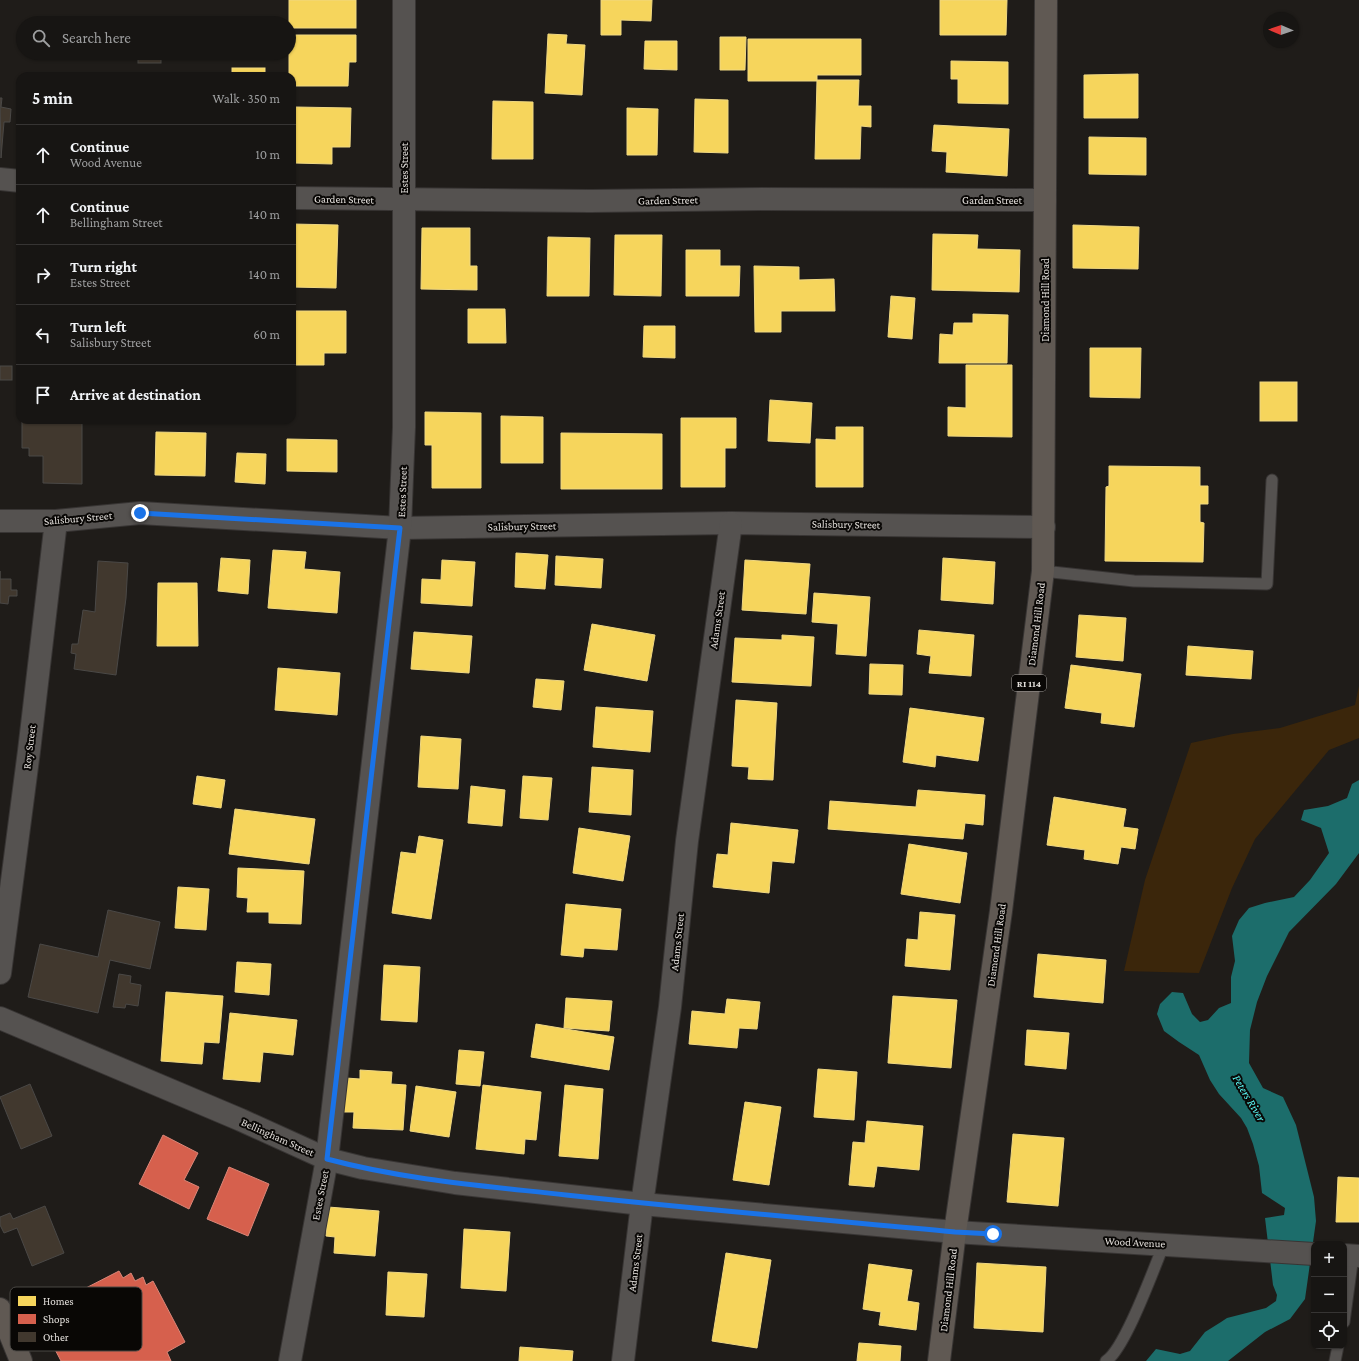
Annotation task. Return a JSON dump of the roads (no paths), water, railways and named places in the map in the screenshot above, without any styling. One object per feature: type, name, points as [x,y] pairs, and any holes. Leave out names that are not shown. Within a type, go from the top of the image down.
[{"type":"main road","name":"Diamond Hill Road","points":[[939,1361],[955,1232],[1001,911],[1043,572],[1046,0]]},
{"type":"main road","points":[[0,1309],[10,1334]]},
{"type":"main road","points":[[17,1351],[21,1361]]},
{"type":"street","name":"Estes Street","points":[[290,1361],[327,1159],[400,528],[404,426],[404,0]]},
{"type":"street","points":[[0,179],[16,181]]},
{"type":"street","name":"Garden Street","points":[[296,198],[590,201],[761,198],[1045,200]]},
{"type":"street","name":"Salisbury Street","points":[[0,521],[56,521],[140,513],[400,528],[731,523],[1044,527]]},
{"type":"street","name":"Roy Street","points":[[0,973],[29,751],[56,521]]},
{"type":"street","name":"Adams Street","points":[[623,1361],[642,1204],[670,1007],[687,841],[731,523]]},
{"type":"street","name":"Bellingham Street","points":[[0,1018],[241,1120],[327,1159],[363,1168],[455,1183],[642,1204],[955,1232]]},
{"type":"street","name":"Wood Avenue","points":[[955,1232],[1311,1254]]},
{"type":"lane","points":[[1043,572],[1134,581],[1267,584],[1272,480]]},
{"type":"lane","points":[[1106,1361],[1118,1349],[1164,1244]]},
{"type":"lane","points":[[1345,1313],[1352,1256]]},
{"type":"lane","points":[[1334,1361],[1337,1349]]},
{"type":"water","name":"Peters River","points":[[1359,780],[1359,853],[1336,884],[1289,932],[1267,976],[1257,1002],[1250,1030],[1249,1063],[1263,1088],[1283,1097],[1296,1125],[1314,1197],[1316,1221],[1313,1241],[1311,1241],[1311,1256],[1305,1299],[1290,1319],[1265,1332],[1228,1361],[1146,1361],[1156,1349],[1180,1354],[1190,1351],[1205,1332],[1227,1318],[1266,1308],[1276,1301],[1277,1295],[1273,1285],[1265,1218],[1284,1215],[1285,1208],[1262,1193],[1259,1166],[1247,1128],[1241,1118],[1219,1094],[1210,1080],[1199,1055],[1164,1031],[1157,1014],[1160,1004],[1172,992],[1183,993],[1192,1014],[1200,1022],[1208,1020],[1219,1008],[1231,1003],[1231,977],[1235,961],[1232,936],[1239,920],[1249,908],[1294,897],[1310,880],[1329,853],[1321,828],[1301,820],[1304,810],[1328,806],[1347,798],[1352,784]]}]
